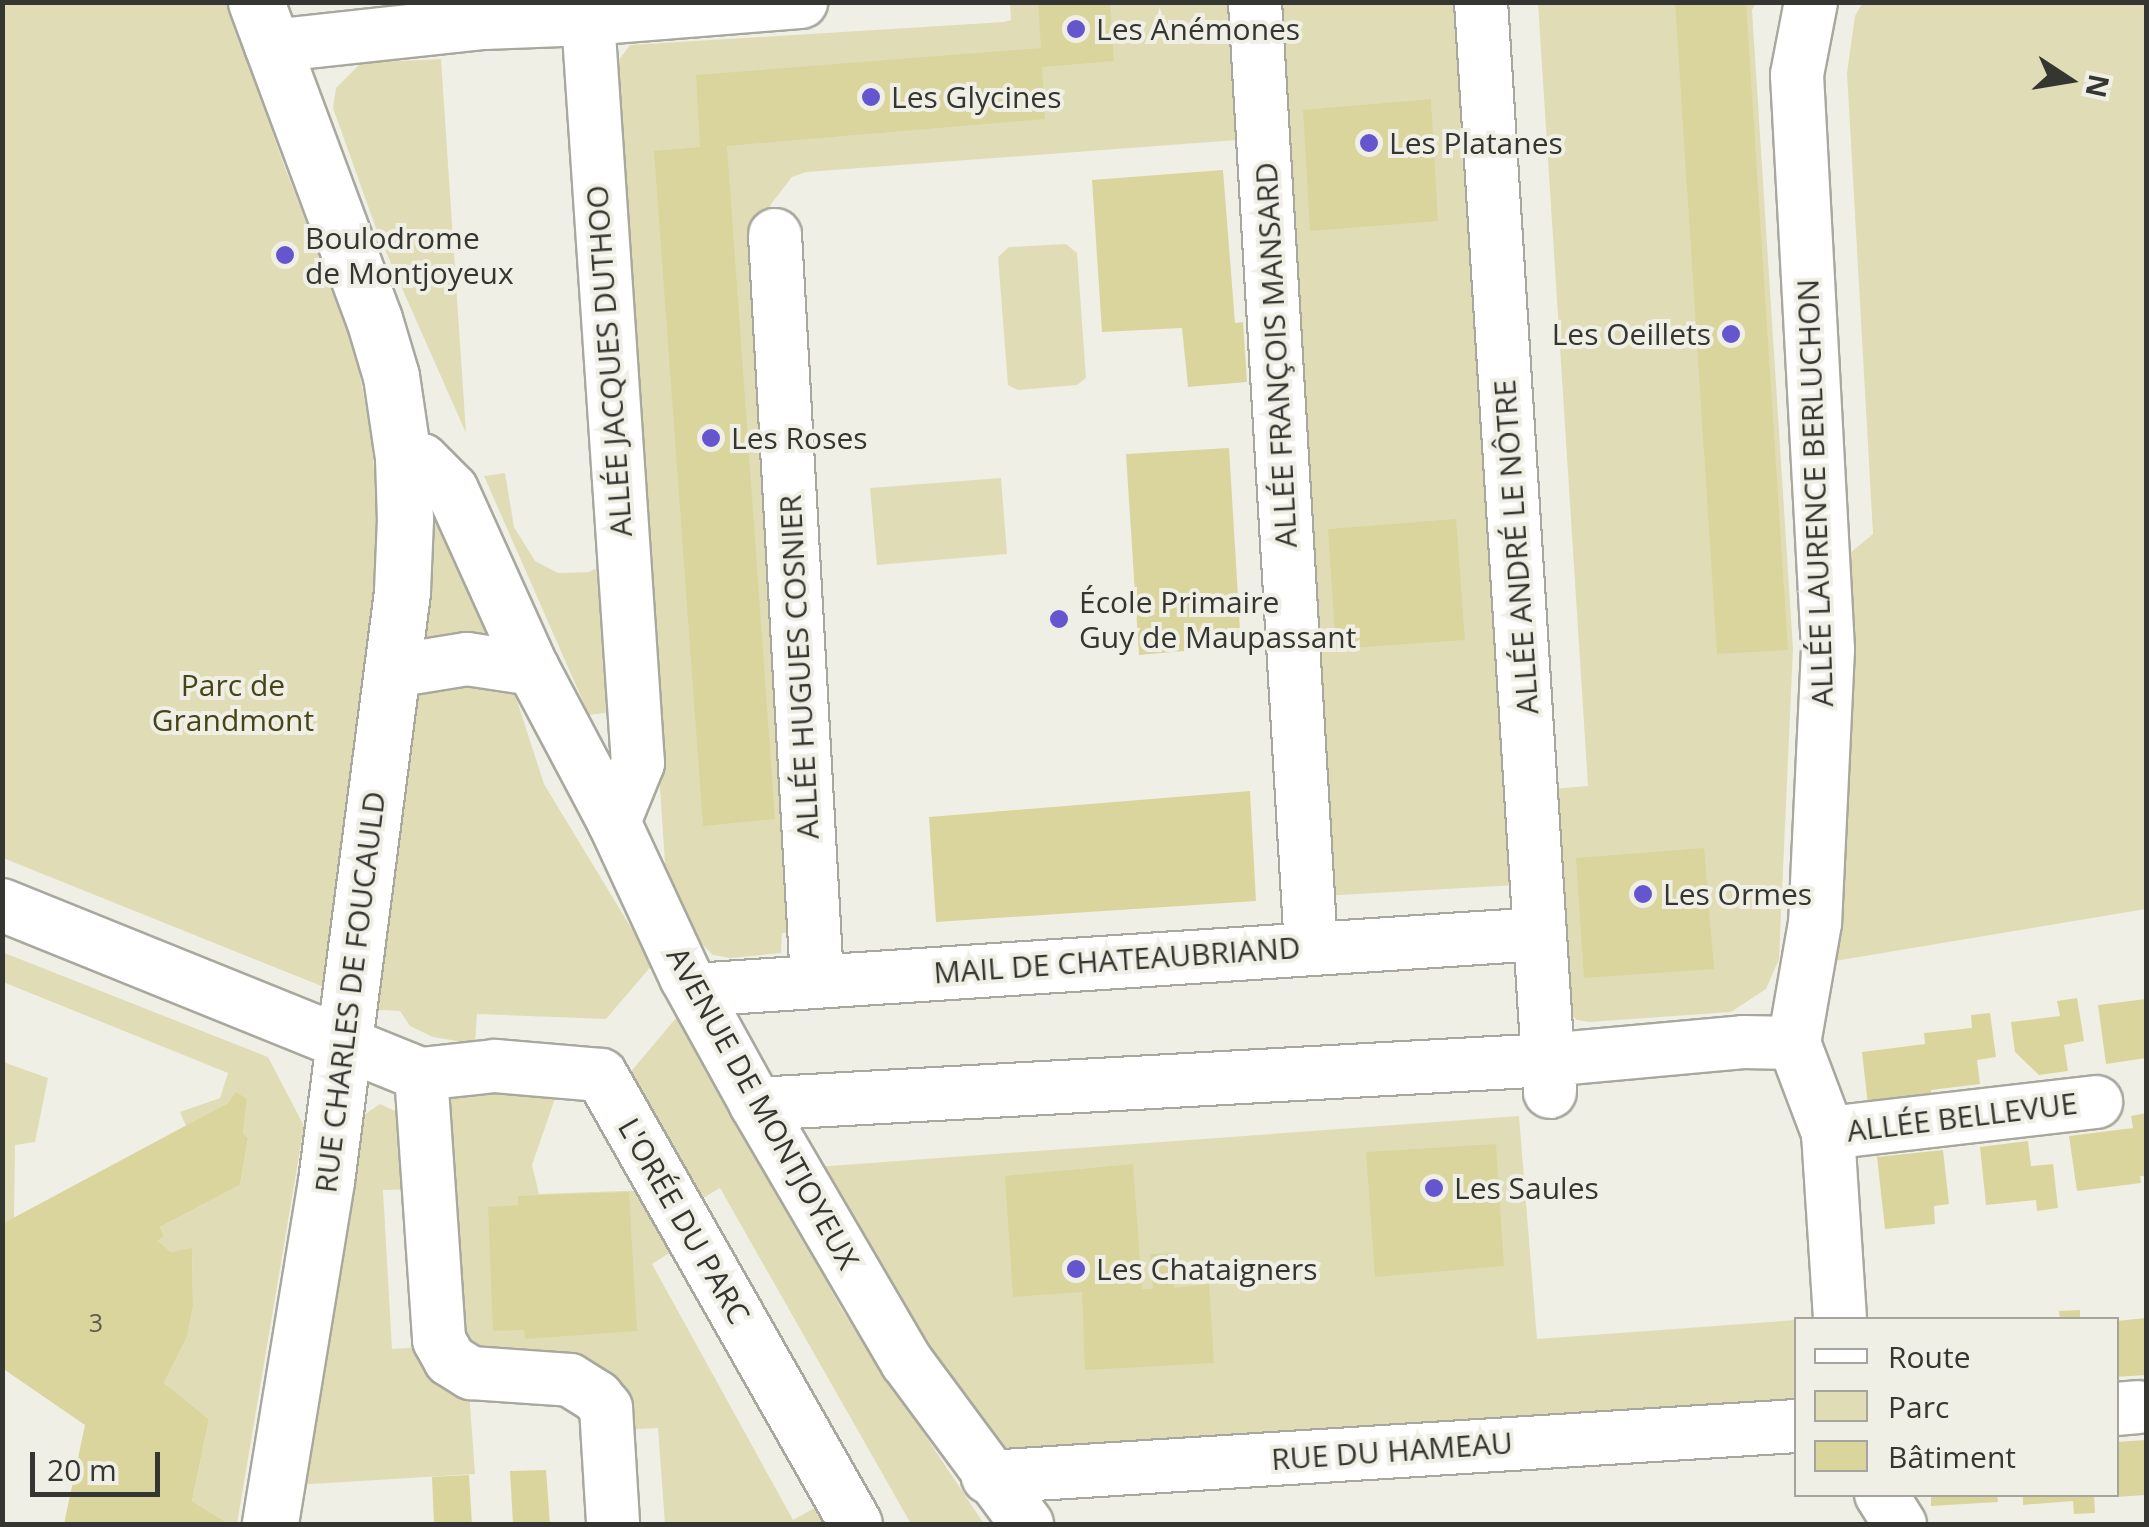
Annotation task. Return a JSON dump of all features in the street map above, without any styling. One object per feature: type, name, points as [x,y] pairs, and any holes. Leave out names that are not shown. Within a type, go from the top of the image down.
[{"type":"street","points":[[403,457],[391,376],[374,319],[263,24],[484,13],[588,19],[801,2]]},
{"type":"street","name":"ALLÉE FRANÇOIS MANSARD","points":[[1255,2],[1311,948]]},
{"type":"street","name":"ALLÉE ANDRÉ LE NÔTRE","points":[[1481,2],[1549,1076]]},
{"type":"street","name":"ALLÉE LAURENCE BERLUCHON","points":[[1794,1042],[1815,923],[1828,649],[1797,76],[1810,2]]},
{"type":"street","name":"ALLÉE JACQUES DUTHOO","points":[[588,19],[638,764],[614,822]]},
{"type":"street","name":"ALLÉE HUGUES COSNIER","points":[[775,235],[817,979]]},
{"type":"street","name":"AVENUE DE MONTJOYEUX","points":[[403,457],[422,460],[452,490],[533,669],[614,822],[694,990],[756,1104],[907,1362],[988,1477],[1028,1524]]},
{"type":"street","name":"RUE CHARLES DE FOUCAULD","points":[[270,1524],[326,1181],[393,671],[402,592],[403,457]]},
{"type":"street","points":[[393,671],[467,659],[533,669]]},
{"type":"street","name":"L'ORÉE DU PARC","points":[[2,904],[421,1074],[494,1066],[601,1076],[856,1524]]},
{"type":"street","name":"MAIL DE CHATEAUBRIAND","points":[[694,990],[1540,934]]},
{"type":"street","points":[[756,1104],[1549,1076],[1742,1042],[1794,1042]]},
{"type":"street","name":"ALLÉE BELLEVUE","points":[[1794,1042],[1828,1133],[1840,1317]]},
{"type":"street","points":[[421,1074],[438,1340],[450,1360],[471,1373],[570,1380],[597,1397],[606,1408],[613,1524]]},
{"type":"street","name":"ALLÉE BELLEVUE","points":[[1828,1133],[2096,1102]]},
{"type":"street","name":"RUE DU HAMEAU","points":[[988,1477],[1794,1426]]},
{"type":"street","points":[[1883,1497],[1900,1524]]},
{"type":"green space","points":[[1863,2],[2146,3],[2146,909],[1835,961],[1839,562],[1873,534],[1847,73],[1855,16]]},
{"type":"green space","name":"Parc de Grandmont","points":[[2,3],[227,3],[285,168],[353,342],[371,432],[378,521],[441,521],[501,651],[544,784],[653,964],[606,1019],[477,1014],[475,1044],[433,1037],[410,1026],[400,1011],[364,1009],[319,985],[3,858]]},
{"type":"green space","points":[[1010,3],[1243,3],[1251,139],[806,172],[792,177],[771,204],[765,220],[803,932],[782,933],[781,953],[730,958],[713,955],[702,944],[666,879],[613,68],[630,45],[1004,22],[1011,20]]},
{"type":"green space","points":[[1269,3],[1460,3],[1517,885],[1322,896]]},
{"type":"green space","points":[[1538,3],[1756,3],[1752,10],[1793,649],[1779,959],[1766,989],[1731,1012],[1589,1022],[1577,1020],[1563,1008],[1553,789],[1588,786]]},
{"type":"green space","points":[[441,59],[466,433],[378,234],[333,108],[336,88],[361,63]]},
{"type":"green space","points":[[1066,244],[1077,253],[1086,378],[1077,385],[1018,390],[1008,385],[998,257],[1009,247]]},
{"type":"green space","points":[[505,473],[514,527],[535,561],[558,573],[589,572],[612,561],[613,706],[605,713],[589,715],[484,476]]},
{"type":"green space","points":[[1001,478],[1007,554],[877,565],[870,488]]},
{"type":"green space","points":[[2,952],[268,1057],[304,1126],[237,1524],[229,1524],[192,1501],[209,1419],[164,1383],[187,1337],[193,1307],[192,1249],[171,1252],[158,1241],[164,1236],[160,1227],[240,1185],[248,1140],[243,1133],[247,1099],[236,1093],[228,1103],[186,1126],[180,1112],[220,1098],[228,1073],[3,982]]},
{"type":"green space","points":[[681,1012],[842,1310],[984,1524],[911,1524],[720,1188],[691,1205],[623,1081]]},
{"type":"green space","points":[[3,1062],[48,1078],[35,1142],[15,1145],[14,1218],[3,1224]]},
{"type":"green space","points":[[560,1084],[532,1165],[539,1194],[650,1190],[682,1245],[652,1264],[793,1520],[829,1500],[841,1524],[665,1524],[658,1428],[620,1430],[472,1358],[452,1335],[438,1110],[460,1088]]},
{"type":"green space","points":[[380,1104],[410,1118],[414,1189],[383,1190],[392,1349],[423,1347],[469,1391],[475,1474],[295,1485],[358,1119]]},
{"type":"green space","points":[[1519,1116],[1537,1339],[1794,1320],[1794,1404],[978,1454],[815,1167]]},
{"type":"building","name":"Les Roses","points":[[1038,2],[1110,2],[1114,61],[1042,67],[1045,119],[727,146],[775,819],[703,826],[654,151],[700,147],[696,75],[1041,48]]},
{"type":"building","name":"Les Oeillets","points":[[1675,2],[1746,2],[1788,650],[1717,654]]},
{"type":"building","name":"Les Platanes","points":[[1431,99],[1438,221],[1310,231],[1303,110]]},
{"type":"building","points":[[1223,170],[1235,323],[1243,322],[1247,382],[1188,387],[1182,328],[1102,332],[1092,180]]},
{"type":"building","points":[[1229,448],[1241,646],[1139,655],[1126,454]]},
{"type":"building","points":[[1456,519],[1465,640],[1336,649],[1328,529]]},
{"type":"building","points":[[1250,791],[1256,901],[936,922],[929,817]]},
{"type":"building","name":"Les Ormes","points":[[1704,848],[1714,969],[1584,978],[1576,858]]},
{"type":"building","points":[[2077,998],[2084,1041],[2064,1045],[2068,1071],[2039,1075],[2015,1052],[2011,1022],[2060,1016],[2057,1001]]},
{"type":"building","points":[[2146,999],[2146,1058],[2106,1064],[2098,1005]]},
{"type":"building","points":[[1990,1013],[1996,1057],[1977,1060],[1980,1084],[1931,1090],[1932,1098],[1868,1105],[1862,1052],[1925,1044],[1924,1033],[1972,1028],[1971,1015]]},
{"type":"building","points":[[236,1092],[247,1099],[243,1133],[248,1139],[240,1185],[160,1227],[164,1236],[158,1241],[171,1252],[192,1248],[193,1307],[187,1337],[164,1383],[209,1419],[192,1501],[229,1524],[64,1524],[85,1425],[2,1368],[2,1224],[228,1103]]},
{"type":"building","points":[[2146,1113],[2146,1176],[2140,1176],[2141,1183],[2077,1191],[2069,1136],[2133,1128],[2131,1116]]},
{"type":"building","points":[[2028,1141],[2031,1166],[2053,1164],[2058,1208],[2037,1211],[2036,1200],[1986,1205],[1980,1147]]},
{"type":"building","name":"Les Saules","points":[[1496,1144],[1504,1266],[1375,1277],[1366,1152]]},
{"type":"building","points":[[1943,1150],[1949,1204],[1934,1206],[1935,1224],[1885,1229],[1877,1157]]},
{"type":"building","name":"Les Chataigners","points":[[1133,1164],[1142,1289],[1153,1289],[1150,1254],[1172,1253],[1174,1288],[1209,1284],[1214,1363],[1085,1370],[1082,1292],[1013,1297],[1005,1176]]},
{"type":"building","points":[[629,1192],[637,1331],[525,1339],[524,1330],[493,1331],[488,1207],[518,1205],[518,1196]]},
{"type":"building","points":[[2080,1310],[2080,1317],[2060,1317],[2059,1311]]},
{"type":"building","points":[[2146,1318],[2146,1375],[2119,1377],[2119,1321]]},
{"type":"building","points":[[2146,1440],[2146,1495],[2119,1497],[2119,1442]]},
{"type":"building","points":[[546,1470],[550,1524],[513,1524],[510,1471]]},
{"type":"building","points":[[469,1475],[472,1524],[434,1524],[432,1477]]},
{"type":"building","points":[[1931,1497],[1997,1497],[1998,1502],[1931,1506]]},
{"type":"building","points":[[2023,1497],[2094,1497],[2095,1513],[2074,1514],[2073,1501],[2023,1505]]},
{"type":"place","name":"Les Anémones","points":[[1076,29]]},
{"type":"place","name":"Les Glycines","points":[[871,97]]},
{"type":"place","name":"Les Platanes","points":[[1369,143]]},
{"type":"place","name":"Boulodrome de Montjoyeux","points":[[285,255]]},
{"type":"place","name":"Les Oeillets","points":[[1731,334]]},
{"type":"place","name":"Les Roses","points":[[711,438]]},
{"type":"place","name":"École Primaire Guy de Maupassant","points":[[1059,619]]},
{"type":"place","name":"Les Ormes","points":[[1643,894]]},
{"type":"place","name":"Les Saules","points":[[1434,1188]]},
{"type":"place","name":"Les Chataigners","points":[[1076,1269]]}]
